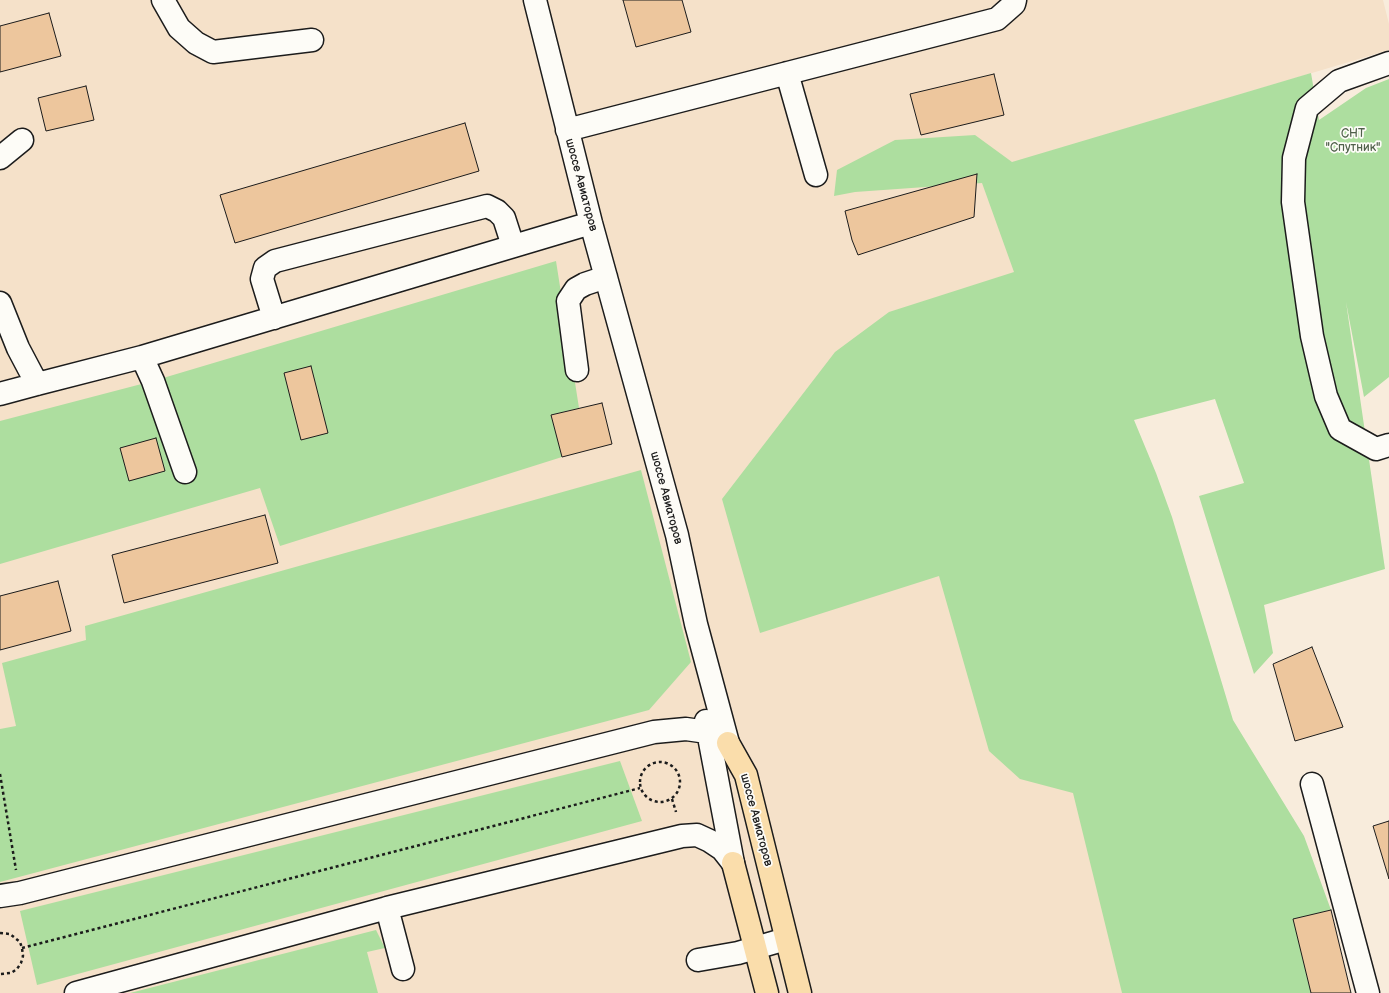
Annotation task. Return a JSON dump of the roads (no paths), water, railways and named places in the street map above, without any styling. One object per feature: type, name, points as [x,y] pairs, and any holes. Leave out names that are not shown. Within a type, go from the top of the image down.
[{"type":"main road","name":"шоссе Авиаторов","points":[[728,743],[746,775],[800,993]]},
{"type":"main road","points":[[734,863],[767,993]]},
{"type":"street","points":[[163,0],[179,28],[196,43],[213,52],[312,40]]},
{"type":"street","name":"шоссе Авиаторов","points":[[535,0],[591,223],[677,535],[696,624],[728,743]]},
{"type":"street","points":[[567,130],[997,19],[1014,4],[1016,0]]},
{"type":"street","points":[[1389,64],[1339,81],[1307,108],[1294,158],[1293,202],[1312,336],[1326,396],[1340,429],[1376,448],[1389,445]]},
{"type":"street","points":[[787,73],[816,174]]},
{"type":"street","points":[[0,158],[22,140]]},
{"type":"street","points":[[274,318],[262,279],[265,268],[275,261],[487,206],[497,211],[504,218],[513,246]]},
{"type":"street","points":[[0,394],[142,357],[591,223]]},
{"type":"street","points":[[577,370],[568,301],[576,289],[585,284],[606,277]]},
{"type":"street","points":[[0,304],[18,348],[36,384]]},
{"type":"street","points":[[142,357],[153,382],[185,472]]},
{"type":"street","points":[[696,624],[707,732],[734,863]]},
{"type":"street","points":[[10,894],[654,732],[686,729],[707,732],[728,743]]},
{"type":"street","points":[[1312,784],[1368,993]]},
{"type":"street","points":[[76,993],[387,908],[682,836],[697,835],[710,841],[722,849],[734,863]]},
{"type":"street","points":[[387,908],[403,969]]},
{"type":"street","points":[[698,960],[738,953],[786,939]]},
{"type":"park label","name":"СНТ \"Спутник\"","points":[[1353,141]]}]
